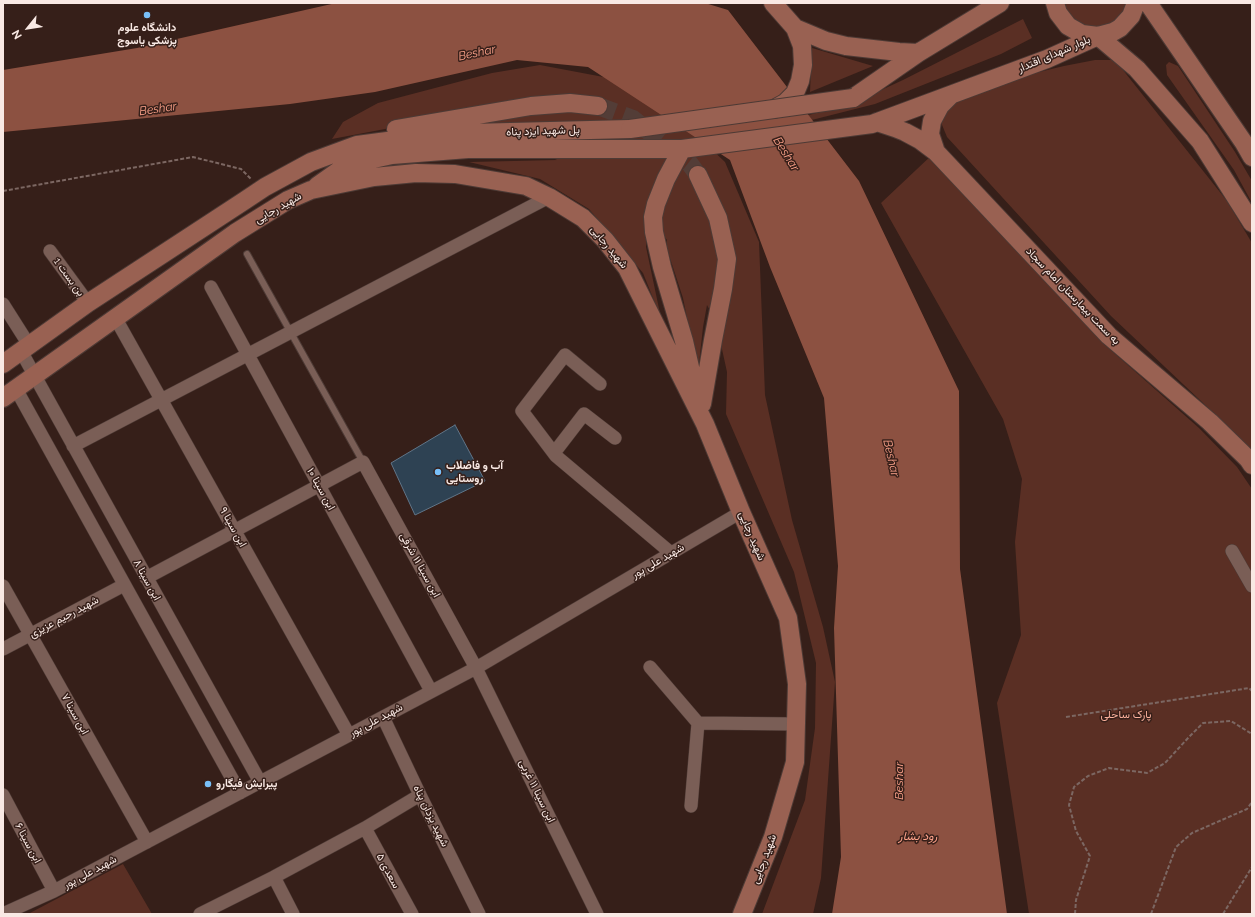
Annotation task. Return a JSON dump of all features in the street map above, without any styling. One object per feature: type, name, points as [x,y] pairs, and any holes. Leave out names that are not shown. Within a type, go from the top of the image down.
[{"type":"street","points":[[773,3],[796,28],[826,41],[846,46],[892,52],[918,53],[1000,3]]},
{"type":"street","points":[[1055,3],[1058,14],[1068,26],[1082,34],[1098,36],[1113,32],[1120,28],[1131,16],[1136,3]]},
{"type":"street","points":[[1148,3],[1244,143],[1252,157]]},
{"type":"street","points":[[774,109],[785,103],[795,93],[800,81],[803,65],[802,46],[796,28]]},
{"type":"street","name":"بلوار شهدای اقتدار","points":[[874,123],[1047,59],[1098,36],[1137,69],[1200,141],[1252,223]]},
{"type":"street","name":"پل شهید ایزد پناه","points":[[244,201],[265,187],[312,162],[357,145],[395,140],[471,134],[630,128],[853,98],[918,53]]},
{"type":"street","points":[[936,152],[930,134],[932,121],[940,106],[952,95]]},
{"type":"street","points":[[357,145],[388,131],[531,106],[570,103],[598,106]]},
{"type":"street","name":"پل شهید ایزد پناه","points":[[311,190],[341,169],[369,160],[392,155],[468,149],[686,148],[874,123]]},
{"type":"street","name":"به سمت بیمارستان امام سجاد","points":[[874,123],[906,132],[936,152],[1109,336],[1210,422],[1248,459],[1252,465]]},
{"type":"street","points":[[686,148],[666,179],[653,216],[654,232],[662,267],[684,341],[701,415]]},
{"type":"street","name":"شهید رجایی","points":[[9,394],[116,319],[196,260],[288,200],[311,190],[374,177],[416,173],[455,174],[526,186],[549,197],[584,218],[605,240],[627,268],[701,415],[741,512],[788,618],[797,684],[795,762],[773,837],[742,914]]},
{"type":"street","points":[[698,175],[718,218],[727,260],[724,289],[713,340],[701,415]]},
{"type":"street","points":[[73,446],[549,197]]},
{"type":"street","points":[[3,364],[88,303],[244,201],[257,219]]},
{"type":"street","name":"بن بست 1","points":[[50,251],[88,303]]},
{"type":"street","name":"ابن سینا ۱۰","points":[[211,287],[431,691]]},
{"type":"street","name":"ابن سینا ۸","points":[[3,304],[25,348],[35,377],[260,782]]},
{"type":"street","name":"ابن سینا ۹","points":[[116,319],[349,735]]},
{"type":"street","points":[[600,384],[565,355],[522,411],[554,453],[672,553]]},
{"type":"street","name":"ابن سینا ۸","points":[[9,394],[124,585],[240,793]]},
{"type":"street","points":[[554,453],[584,414],[615,438]]},
{"type":"street","points":[[146,578],[363,462]]},
{"type":"street","name":"ابن سینا ۱۱ شرقی","points":[[363,462],[476,668]]},
{"type":"street","name":"شهید علی پور","points":[[3,914],[54,891],[476,668],[741,512]]},
{"type":"street","points":[[1232,551],[1252,586]]},
{"type":"street","name":"شهید رحیم عزیزی","points":[[3,649],[124,585]]},
{"type":"street","name":"ابن سینا ۷","points":[[3,586],[147,842]]},
{"type":"street","points":[[650,667],[698,723],[691,806]]},
{"type":"street","name":"ابن سینا ۱۱ غربی","points":[[476,668],[597,914]]},
{"type":"street","name":"شهید یزدان پناه","points":[[383,717],[479,914]]},
{"type":"street","points":[[698,723],[796,724]]},
{"type":"street","name":"ابن سینا ۶","points":[[3,795],[54,891]]},
{"type":"street","points":[[200,914],[274,877],[365,828],[420,795]]},
{"type":"street","name":"سعدی ۵","points":[[365,828],[412,914]]},
{"type":"street","points":[[274,877],[293,914]]},
{"type":"lane","points":[[247,254],[363,462]]},
{"type":"path","points":[[3,191],[193,157],[241,169],[254,182]]},
{"type":"path","points":[[1066,717],[1249,688],[1252,691]]},
{"type":"path","points":[[1075,914],[1076,900],[1090,856],[1076,831],[1069,805],[1074,787],[1088,776],[1110,768],[1147,772],[1153,770],[1165,763],[1203,723],[1231,721],[1252,734]]},
{"type":"path","points":[[1151,914],[1176,847],[1192,833],[1209,824],[1247,809],[1252,802]]},
{"type":"path","points":[[1223,914],[1252,867]]},
{"type":"green space","points":[[1060,3],[1131,3],[1119,22],[1096,31],[1073,23]]},
{"type":"green space","points":[[1023,19],[1032,38],[1001,54],[875,104],[796,124],[705,143],[725,162],[759,242],[765,395],[792,520],[823,627],[835,682],[821,878],[813,914],[762,914],[805,800],[815,728],[816,663],[794,572],[726,414],[727,372],[716,322],[707,305],[698,373],[683,298],[666,246],[667,240],[652,221],[647,218],[646,247],[661,318],[643,273],[589,209],[540,179],[469,162],[557,160],[534,149],[333,164],[339,156],[438,119],[332,139],[343,122],[378,103],[492,73],[540,65],[630,82],[794,119],[853,103],[903,80]]},
{"type":"green space","points":[[812,48],[873,66],[810,92]]},
{"type":"green space","points":[[1095,60],[1115,60],[1227,201],[1252,243],[1252,455],[1237,436],[1111,316],[947,137],[931,98]]},
{"type":"green space","points":[[1169,62],[1178,66],[1235,152],[1252,181],[1252,203],[1234,170],[1167,75],[1166,65]]},
{"type":"green space","name":"پارک ساحلی","points":[[934,153],[1104,344],[1199,428],[1237,467],[1252,489],[1252,914],[1029,914],[997,703],[1021,635],[1015,542],[1022,479],[1003,419],[881,203]]},
{"type":"green space","points":[[123,864],[152,914],[28,914]]},
{"type":"water","name":"رود بشار","points":[[336,3],[705,3],[728,10],[859,181],[959,391],[960,569],[1007,914],[832,914],[841,857],[834,628],[838,566],[824,398],[770,267],[730,160],[588,67],[517,60],[375,92],[290,104],[3,132],[3,70],[137,48]]},
{"type":"building","name":"آب و فاضلاب روستایی","points":[[455,425],[485,481],[415,515],[391,463]]},
{"type":"tunnel","points":[[598,106],[633,119],[690,164],[698,175]]},
{"type":"place","name":"دانشگاه علوم پزشکی یاسوج","points":[[147,15]]},
{"type":"place","name":"آب و فاضلاب روستایی","points":[[438,472]]},
{"type":"place","name":"پیرایش فیگارو","points":[[208,784]]},
{"type":"water label","name":"Beshar","points":[[477,53]]},
{"type":"water label","name":"Beshar","points":[[158,109]]},
{"type":"water label","name":"Beshar","points":[[786,154]]},
{"type":"water label","name":"Beshar","points":[[891,458]]},
{"type":"water label","name":"Beshar","points":[[899,781]]}]
